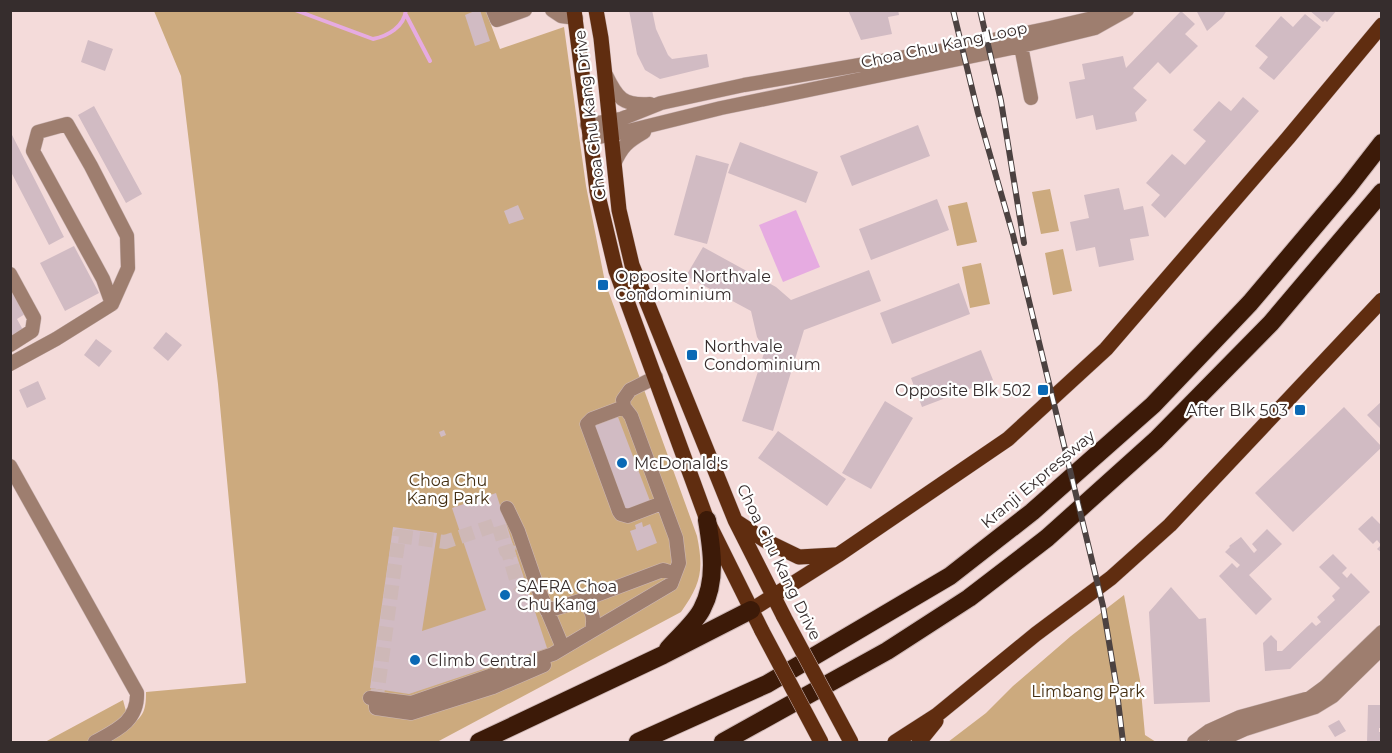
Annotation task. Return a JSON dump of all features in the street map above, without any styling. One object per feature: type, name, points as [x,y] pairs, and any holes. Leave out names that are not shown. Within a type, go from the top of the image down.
[{"type":"highway","name":"Kranji Expressway","points":[[638,742],[767,684],[798,666],[950,576],[1032,512],[1153,405],[1250,303],[1382,143]]},
{"type":"highway","points":[[723,742],[887,651],[969,598],[1047,538],[1156,440],[1271,323],[1382,192]]},
{"type":"highway","points":[[663,655],[701,610],[710,589],[713,571],[707,520]]},
{"type":"highway","points":[[479,742],[663,655],[751,610]]},
{"type":"main road","name":"Choa Chu Kang Drive","points":[[596,10],[619,210],[632,265],[735,520],[851,742]]},
{"type":"main road","name":"Choa Chu Kang Drive","points":[[580,13],[588,132],[597,191],[616,271],[707,520],[751,610],[821,742]]},
{"type":"main road","points":[[751,610],[838,555],[1008,440],[1106,349],[1382,25]]},
{"type":"main road","points":[[895,742],[937,715],[1036,634],[1111,578],[1170,525],[1382,300]]},
{"type":"main road","points":[[735,520],[766,541],[799,557],[838,555]]},
{"type":"main road","points":[[919,742],[936,722],[937,715]]},
{"type":"street","points":[[493,10],[497,20],[525,10]]},
{"type":"street","points":[[552,10],[561,16],[580,13]]},
{"type":"street","name":"Choa Chu Kang Loop","points":[[610,128],[621,119],[661,103],[744,85],[946,51],[1097,17],[1108,10]]},
{"type":"street","name":"Choa Chu Kang Loop","points":[[588,132],[658,122],[1021,46],[1095,28],[1127,10]]},
{"type":"street","points":[[1067,23],[1072,27],[1095,28]]},
{"type":"street","points":[[1021,46],[1031,98]]},
{"type":"street","points":[[833,70],[835,85]]},
{"type":"street","points":[[603,71],[616,96],[622,100],[637,105],[661,103]]},
{"type":"street","points":[[614,164],[621,149],[630,139],[658,122]]},
{"type":"street","points":[[10,364],[112,304],[128,268],[127,236],[67,124],[38,132],[33,151],[103,279],[112,304]]},
{"type":"street","points":[[10,274],[34,318],[32,331],[10,345]]},
{"type":"street","points":[[373,701],[411,703],[558,653],[671,584],[679,563],[676,538],[628,411],[634,394],[657,381]]},
{"type":"street","points":[[628,411],[592,419],[587,424],[619,511],[628,516],[662,503]]},
{"type":"street","points":[[10,466],[137,693],[138,705],[134,714],[124,725],[95,742]]},
{"type":"street","points":[[507,508],[532,587],[547,611],[558,653]]},
{"type":"street","points":[[547,611],[663,570],[674,573]]},
{"type":"street","points":[[583,600],[591,608],[594,618],[588,633]]},
{"type":"street","points":[[1194,742],[1209,731],[1240,717],[1310,698],[1325,687],[1382,632]]},
{"type":"street","points":[[1216,742],[1245,729],[1315,707],[1333,696],[1382,648]]},
{"type":"green space","name":"Choa Chu Kang Park","points":[[154,11],[486,11],[500,49],[564,27],[586,186],[605,282],[697,536],[700,558],[699,576],[693,593],[681,612],[437,742],[45,742],[123,700],[130,726],[143,712],[146,692],[246,683],[218,384],[181,76]]},
{"type":"green space","points":[[1050,189],[1059,231],[1041,234],[1032,192]]},
{"type":"green space","points":[[967,202],[977,242],[957,246],[948,206]]},
{"type":"green space","points":[[1063,249],[1072,291],[1053,295],[1045,253]]},
{"type":"green space","points":[[981,263],[990,304],[970,308],[962,267]]},
{"type":"green space","name":"Limbang Park","points":[[1124,595],[1140,680],[1145,735],[1156,742],[948,742],[986,713],[1013,686],[1071,636]]},
{"type":"shaded area","points":[[796,210],[820,267],[783,282],[759,225]]},
{"type":"building","points":[[480,10],[490,41],[475,46],[465,15]]},
{"type":"building","points":[[629,10],[652,10],[656,29],[672,59],[707,54],[709,67],[660,79],[645,70],[637,54]]},
{"type":"building","points":[[848,10],[898,10],[899,15],[888,17],[892,34],[861,40]]},
{"type":"building","points":[[1196,10],[1227,10],[1222,18],[1207,31]]},
{"type":"building","points":[[1309,10],[1337,10],[1327,22],[1325,20],[1323,22]]},
{"type":"building","points":[[1181,11],[1195,24],[1185,34],[1198,46],[1170,74],[1158,62],[1133,88],[1147,100],[1135,113],[1137,121],[1096,130],[1093,115],[1076,119],[1069,82],[1085,79],[1082,64],[1123,56],[1126,68]]},
{"type":"building","points":[[1305,14],[1321,27],[1274,80],[1259,68],[1268,57],[1255,46],[1281,16],[1293,27]]},
{"type":"building","points":[[88,40],[113,49],[105,71],[81,62]]},
{"type":"building","points":[[1243,97],[1259,111],[1165,218],[1151,205],[1160,195],[1146,183],[1172,154],[1185,165],[1206,141],[1193,130],[1219,101],[1231,111]]},
{"type":"building","points":[[94,106],[142,194],[126,203],[78,115]]},
{"type":"building","points":[[918,125],[930,156],[852,186],[840,156]]},
{"type":"building","points":[[10,131],[64,237],[49,245],[10,170]]},
{"type":"building","points":[[740,142],[818,172],[806,203],[728,173]]},
{"type":"building","points":[[696,155],[729,164],[707,244],[674,235]]},
{"type":"building","points":[[1119,188],[1124,210],[1143,206],[1149,236],[1130,239],[1134,260],[1099,267],[1095,247],[1076,251],[1070,222],[1089,218],[1084,195]]},
{"type":"building","points":[[937,199],[949,230],[871,260],[859,229]]},
{"type":"building","points":[[518,205],[524,219],[509,224],[504,211]]},
{"type":"building","points":[[74,246],[99,293],[65,311],[40,263]]},
{"type":"building","points":[[703,247],[776,287],[791,300],[869,270],[881,301],[804,330],[773,431],[742,421],[765,350],[757,337],[751,311],[686,276]]},
{"type":"building","points":[[959,283],[970,314],[892,344],[880,313]]},
{"type":"building","points":[[10,288],[25,314],[17,319],[23,330],[10,337]]},
{"type":"building","points":[[166,332],[182,345],[168,361],[153,348]]},
{"type":"building","points":[[96,339],[112,351],[99,367],[84,355]]},
{"type":"building","points":[[981,350],[993,380],[922,407],[911,378]]},
{"type":"building","points":[[38,381],[46,399],[27,408],[19,390]]},
{"type":"building","points":[[885,401],[913,418],[871,489],[842,473]]},
{"type":"building","points":[[1382,401],[1382,430],[1367,415]]},
{"type":"building","points":[[1344,407],[1382,447],[1293,532],[1255,493]]},
{"type":"building","name":"McDonald's","points":[[618,417],[650,501],[626,510],[594,426]]},
{"type":"building","points":[[444,430],[446,435],[441,437],[439,432]]},
{"type":"building","points":[[778,431],[846,479],[827,506],[758,458]]},
{"type":"building","name":"SAFRA Choa Chu Kang","points":[[496,493],[547,648],[409,694],[370,688],[393,527],[437,533],[422,631],[486,610],[452,508]]},
{"type":"building","points":[[1372,516],[1382,526],[1382,553],[1377,549],[1381,545],[1377,540],[1373,544],[1358,529]]},
{"type":"building","points":[[642,522],[643,527],[650,524],[657,543],[637,551],[630,531],[636,529],[635,525]]},
{"type":"building","points":[[1267,529],[1282,544],[1249,575],[1272,599],[1256,615],[1219,576],[1232,563],[1237,568],[1240,565],[1225,552],[1229,546],[1241,537],[1254,553],[1257,550],[1252,544]]},
{"type":"building","points":[[1333,554],[1347,568],[1342,573],[1347,578],[1351,573],[1370,592],[1290,669],[1265,671],[1263,643],[1271,635],[1277,641],[1277,651],[1282,651],[1312,622],[1316,626],[1321,622],[1317,617],[1335,600],[1332,596],[1340,588],[1319,567]]},
{"type":"building","points":[[1171,587],[1199,619],[1206,618],[1210,702],[1154,704],[1149,612]]},
{"type":"building","points":[[1368,705],[1382,705],[1382,728],[1379,728],[1379,732],[1382,732],[1382,742],[1367,742]]},
{"type":"building","points":[[1339,720],[1346,731],[1335,737],[1328,726]]},
{"type":"waterway","points":[[295,10],[373,39],[384,36],[399,26],[406,10]]},
{"type":"waterway","points":[[406,15],[430,61]]},
{"type":"tunnel","points":[[376,703],[399,536],[445,542],[498,524],[506,551],[515,553]]},
{"type":"tunnel","points":[[506,545],[517,583],[520,587],[527,588]]},
{"type":"railway","points":[[953,10],[978,113],[1013,235],[1103,606],[1123,742]]},
{"type":"railway","points":[[980,10],[1001,101],[1024,243]]},
{"type":"place","name":"Opposite Northvale Condominium","points":[[603,285]]},
{"type":"place","name":"Northvale Condominium","points":[[692,355]]},
{"type":"place","name":"Opposite Blk 502","points":[[1043,390]]},
{"type":"place","name":"After Blk 503","points":[[1300,410]]},
{"type":"place","name":"McDonald's","points":[[622,463]]},
{"type":"place","name":"SAFRA Choa Chu Kang","points":[[505,595]]},
{"type":"place","name":"Climb Central","points":[[415,660]]}]
